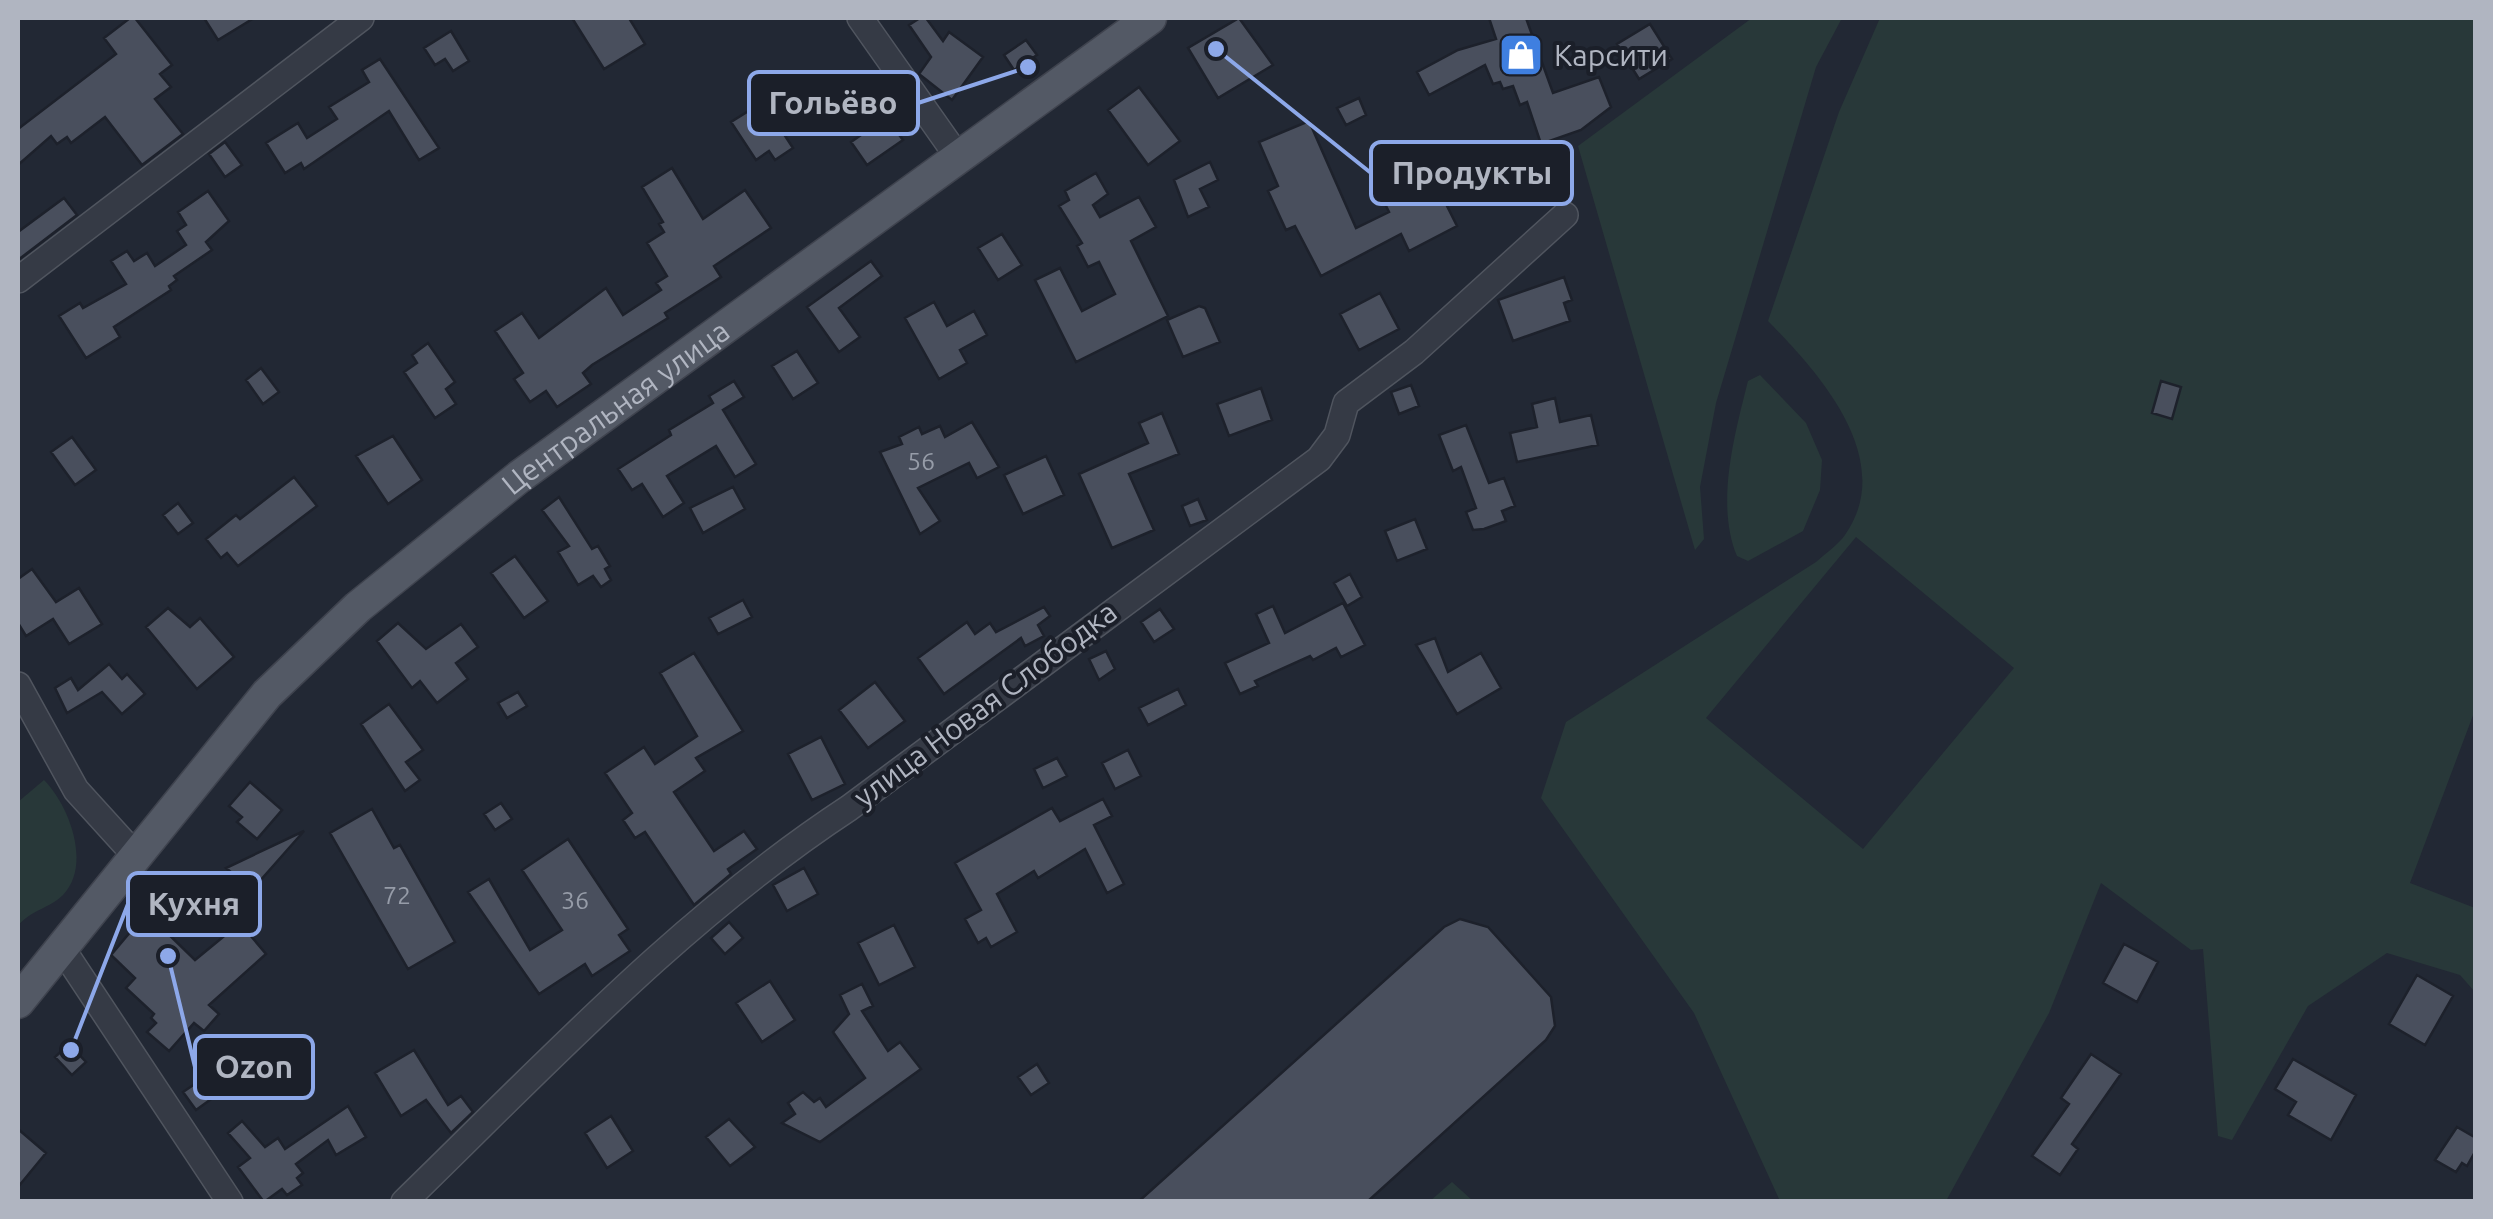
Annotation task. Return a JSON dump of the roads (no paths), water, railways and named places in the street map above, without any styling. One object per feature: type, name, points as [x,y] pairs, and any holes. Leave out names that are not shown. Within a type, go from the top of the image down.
[{"type":"main road","name":"Центральная улица","points":[[18,1002],[267,694],[371,596],[519,477],[1150,18]]},
{"type":"street","points":[[18,280],[362,18]]},
{"type":"street","points":[[860,18],[958,157]]},
{"type":"street","name":"улица Новая Слободка","points":[[404,1202],[618,994],[774,857],[848,808],[1319,458],[1337,435],[1346,404],[1414,352],[1565,215]]},
{"type":"street","points":[[18,685],[76,790],[135,855]]},
{"type":"street","points":[[61,947],[230,1202]]},
{"type":"place","name":"Продукты","points":[[1216,49]]},
{"type":"place","name":"Карсити","points":[[1521,55]]},
{"type":"place","name":"Гольёво","points":[[1028,67]]},
{"type":"place","name":"Ozon","points":[[168,956]]},
{"type":"place","name":"Кухня","points":[[71,1050]]}]
